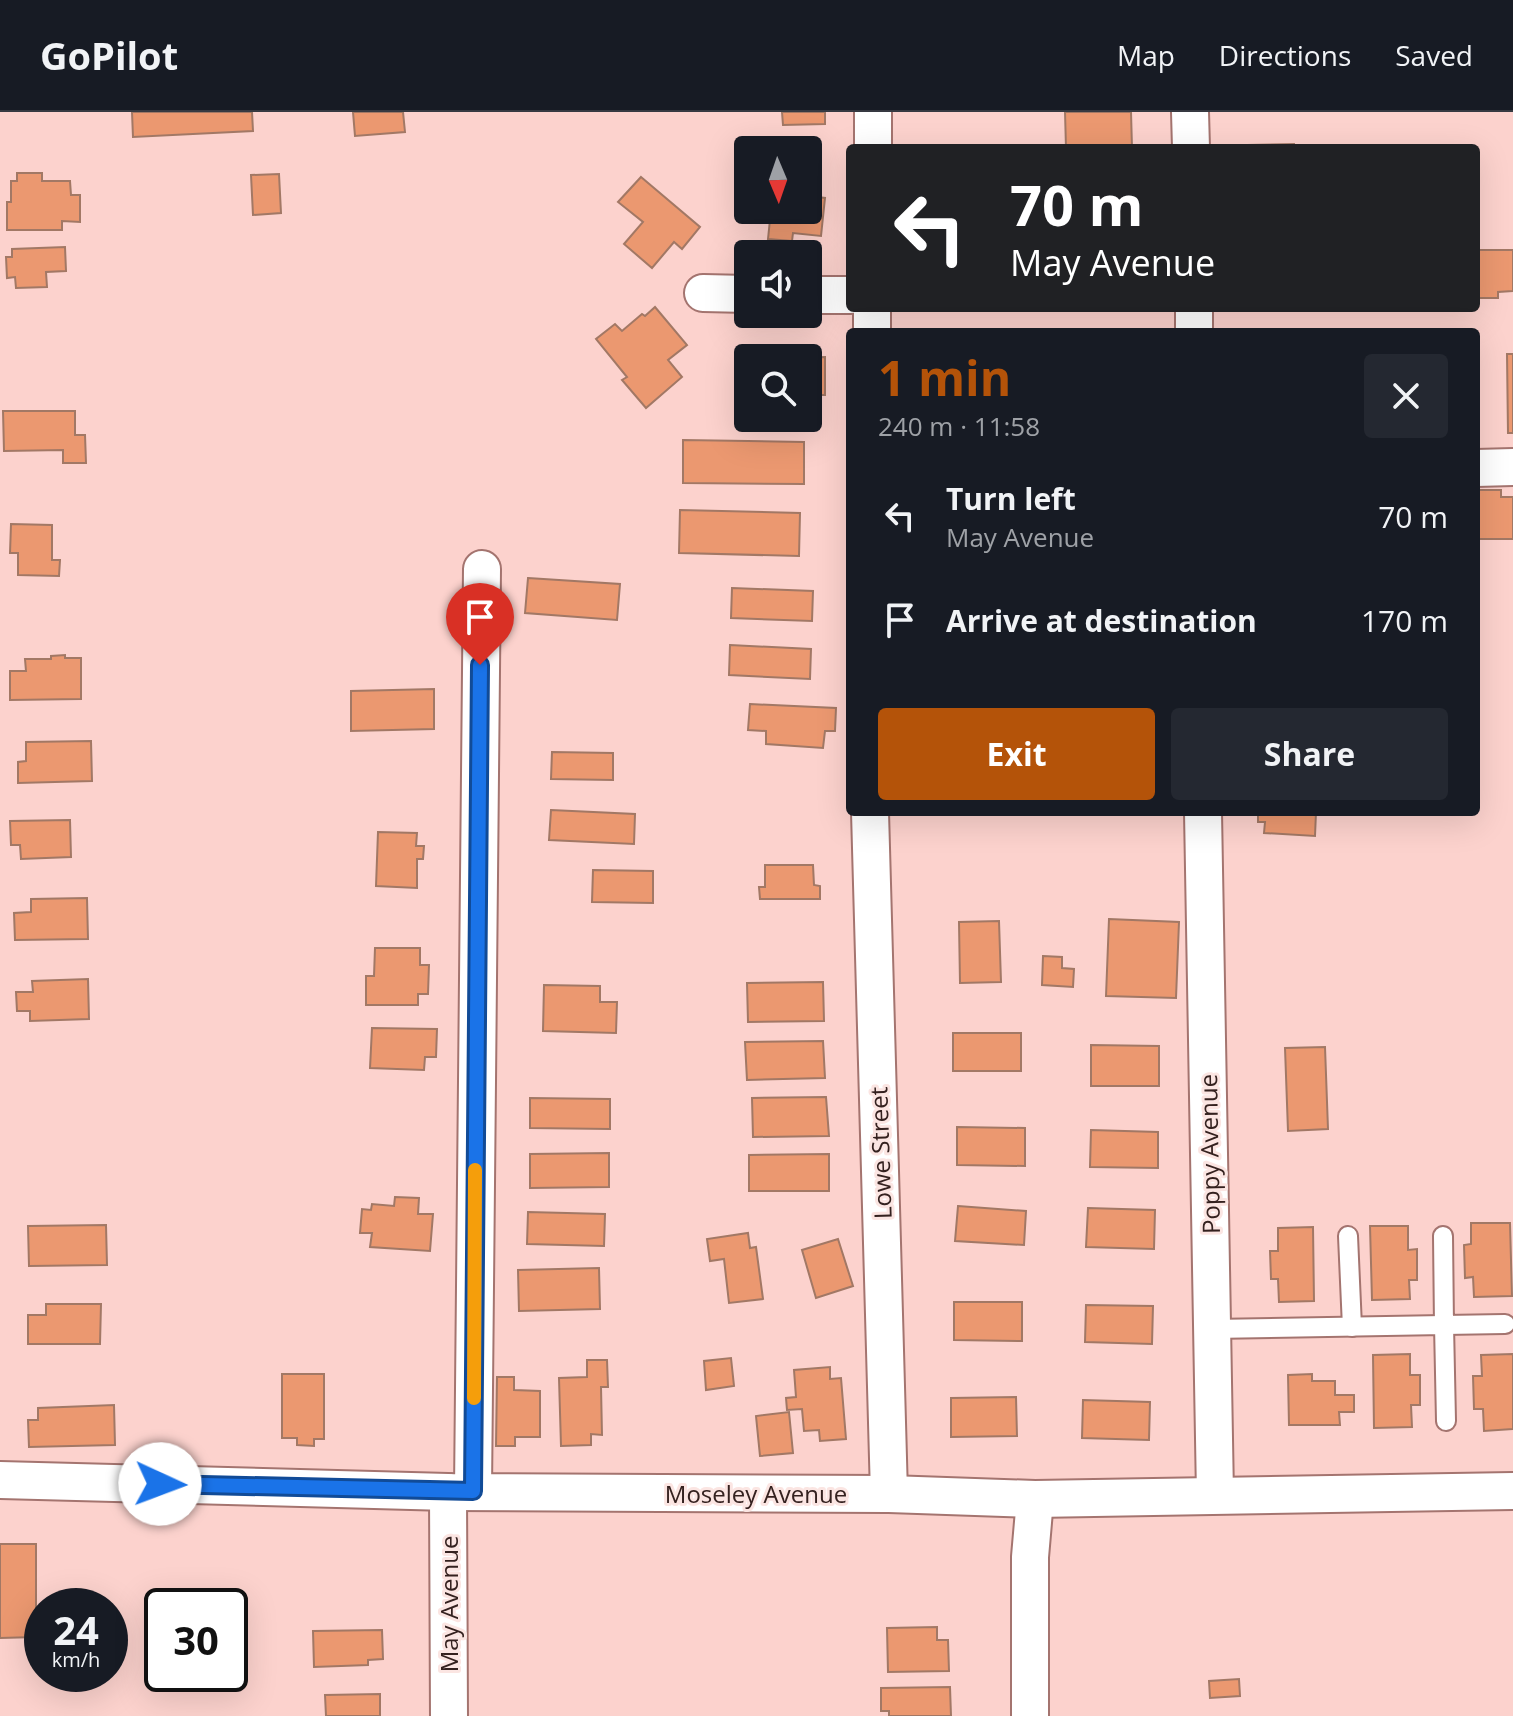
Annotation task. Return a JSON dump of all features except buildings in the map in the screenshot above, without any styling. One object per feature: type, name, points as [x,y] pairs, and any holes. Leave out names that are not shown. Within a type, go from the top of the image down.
[{"type":"street","points":[[873,112],[873,144]]},
{"type":"street","points":[[1190,112],[1191,144]]},
{"type":"street","points":[[703,293],[734,294]]},
{"type":"street","points":[[822,295],[846,295]]},
{"type":"street","points":[[1480,468],[1513,467]]},
{"type":"street","name":"May Avenue","points":[[449,1716],[460,1492],[482,569]]},
{"type":"street","name":"Lowe Street","points":[[870,816],[889,1494]]},
{"type":"street","name":"Poppy Avenue","points":[[1203,816],[1215,1495]]},
{"type":"street","name":"Moseley Avenue","points":[[0,1480],[460,1492],[889,1494],[1035,1499],[1513,1491]]},
{"type":"street","points":[[1030,1716],[1030,1557],[1035,1499]]},
{"type":"lane","points":[[1348,1236],[1352,1327]]},
{"type":"lane","points":[[1443,1236],[1446,1421]]},
{"type":"lane","points":[[1212,1329],[1505,1324]]},
{"type":"slow traffic","points":[[474,1398],[475,1170]]},
{"type":"route","points":[[160,1484],[473,1491],[480,665]]}]
